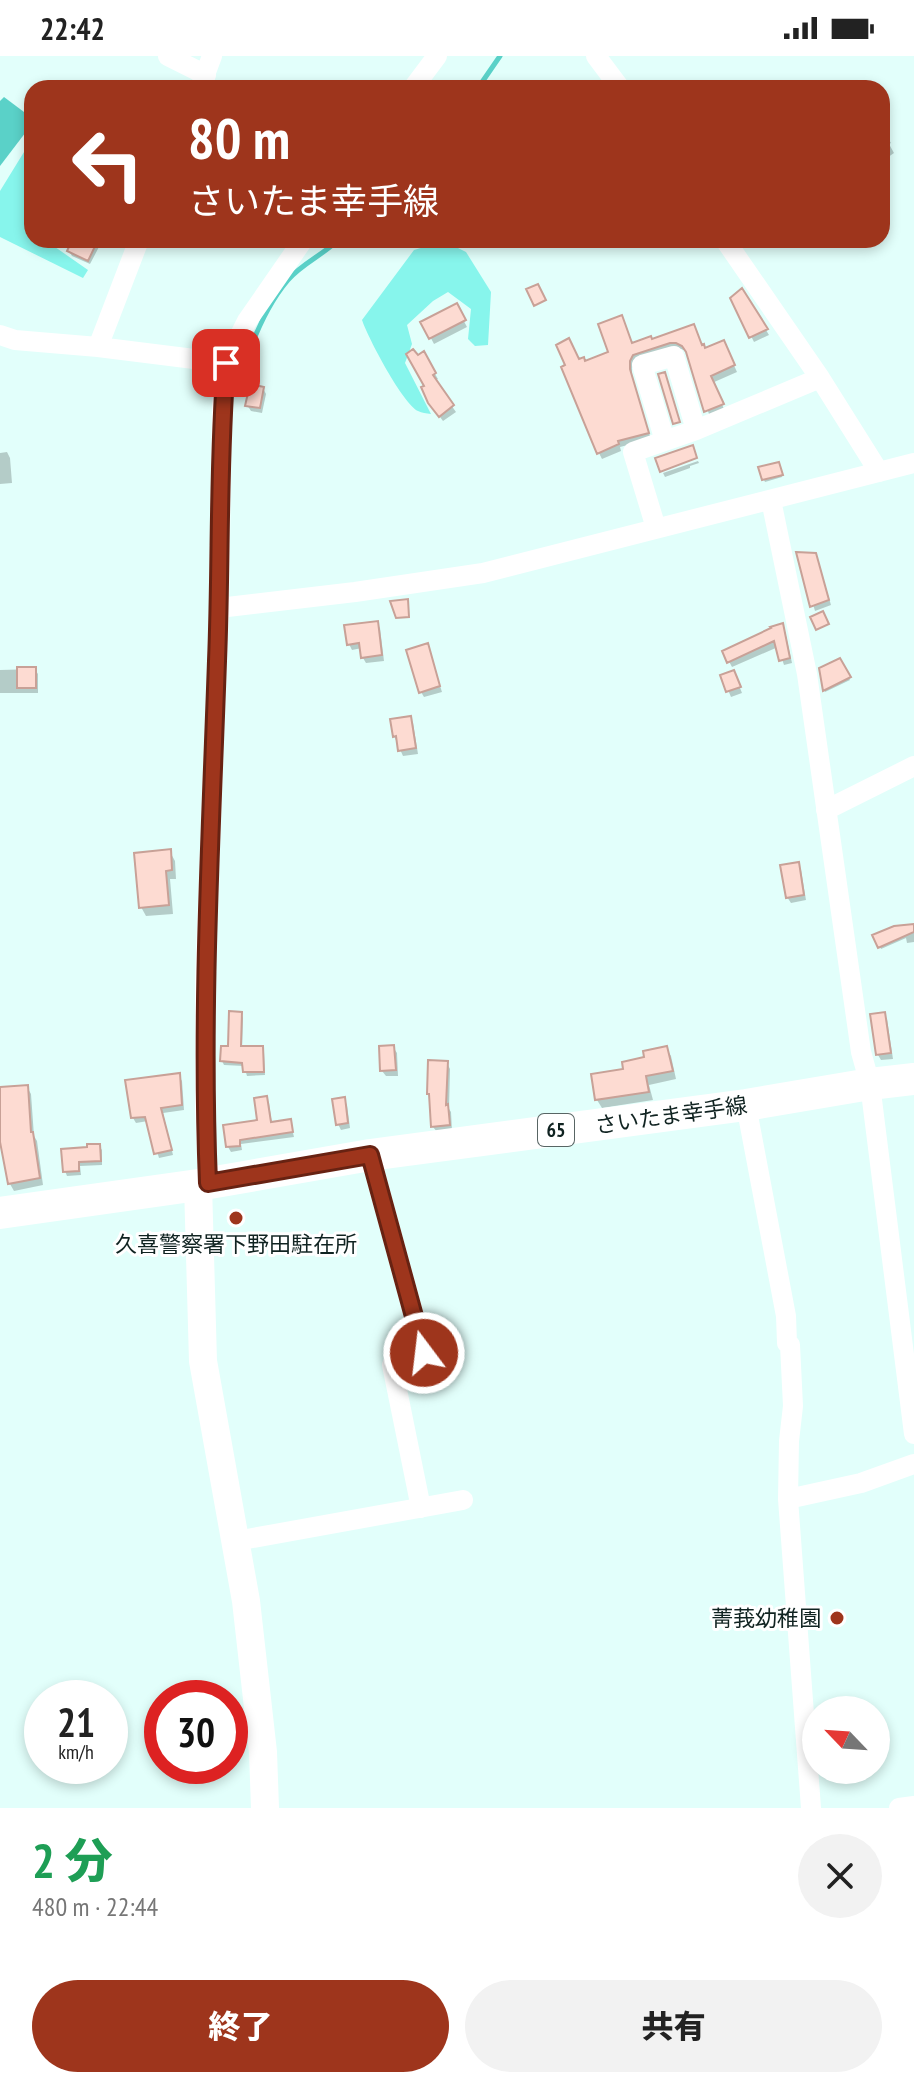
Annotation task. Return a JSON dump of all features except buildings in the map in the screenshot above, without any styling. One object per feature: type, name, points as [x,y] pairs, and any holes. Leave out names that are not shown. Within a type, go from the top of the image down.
[{"type":"main road","name":"さいたま幸手線","points":[[0,1213],[203,1184],[370,1155],[746,1105],[914,1079]]},
{"type":"street","points":[[168,56],[206,73]]},
{"type":"street","points":[[419,80],[437,56]]},
{"type":"street","points":[[596,56],[614,80]]},
{"type":"street","points":[[98,347],[136,248]]},
{"type":"street","points":[[265,1808],[263,1752],[248,1616],[203,1361],[205,981],[219,608],[222,403],[226,363],[247,321],[297,248]]},
{"type":"street","points":[[731,248],[820,378],[879,472]]},
{"type":"street","points":[[0,335],[15,340],[226,363]]},
{"type":"street","points":[[665,441],[642,365],[674,356],[696,430]]},
{"type":"street","points":[[656,528],[633,452],[696,430],[820,378]]},
{"type":"street","points":[[219,608],[483,573],[914,463]]},
{"type":"street","points":[[771,500],[807,674],[861,1052],[870,1084],[914,1434]]},
{"type":"street","points":[[826,810],[914,766]]},
{"type":"street","points":[[746,1105],[786,1316],[787,1343],[790,1345],[793,1406],[788,1499],[811,1808]]},
{"type":"street","points":[[370,1155],[424,1353],[392,1365],[421,1508]]},
{"type":"street","points":[[788,1499],[861,1483],[914,1464]]},
{"type":"street","points":[[236,1541],[463,1500]]},
{"type":"street","points":[[899,1808],[914,1806]]},
{"type":"shaded area","points":[[4,97],[24,112],[24,134],[0,166],[0,101]]},
{"type":"shaded area","points":[[24,152],[24,248],[56,248],[88,270],[83,278],[0,237],[0,191]]},
{"type":"shaded area","points":[[458,248],[466,252],[491,292],[488,345],[475,346],[468,339],[471,309],[448,292],[407,325],[412,344],[405,363],[431,414],[412,406],[395,384],[362,320],[414,250]]},
{"type":"waterway","points":[[484,80],[500,56]]},
{"type":"waterway","points":[[241,377],[249,351],[272,302],[299,269],[328,248]]},
{"type":"place","name":"久喜警察署下野田駐在所","points":[[236,1218]]},
{"type":"place","name":"菁莪幼稚園","points":[[837,1618]]},
{"type":"route","points":[[226,363],[222,403],[219,608],[205,981],[208,1183],[370,1155],[424,1353]]}]
